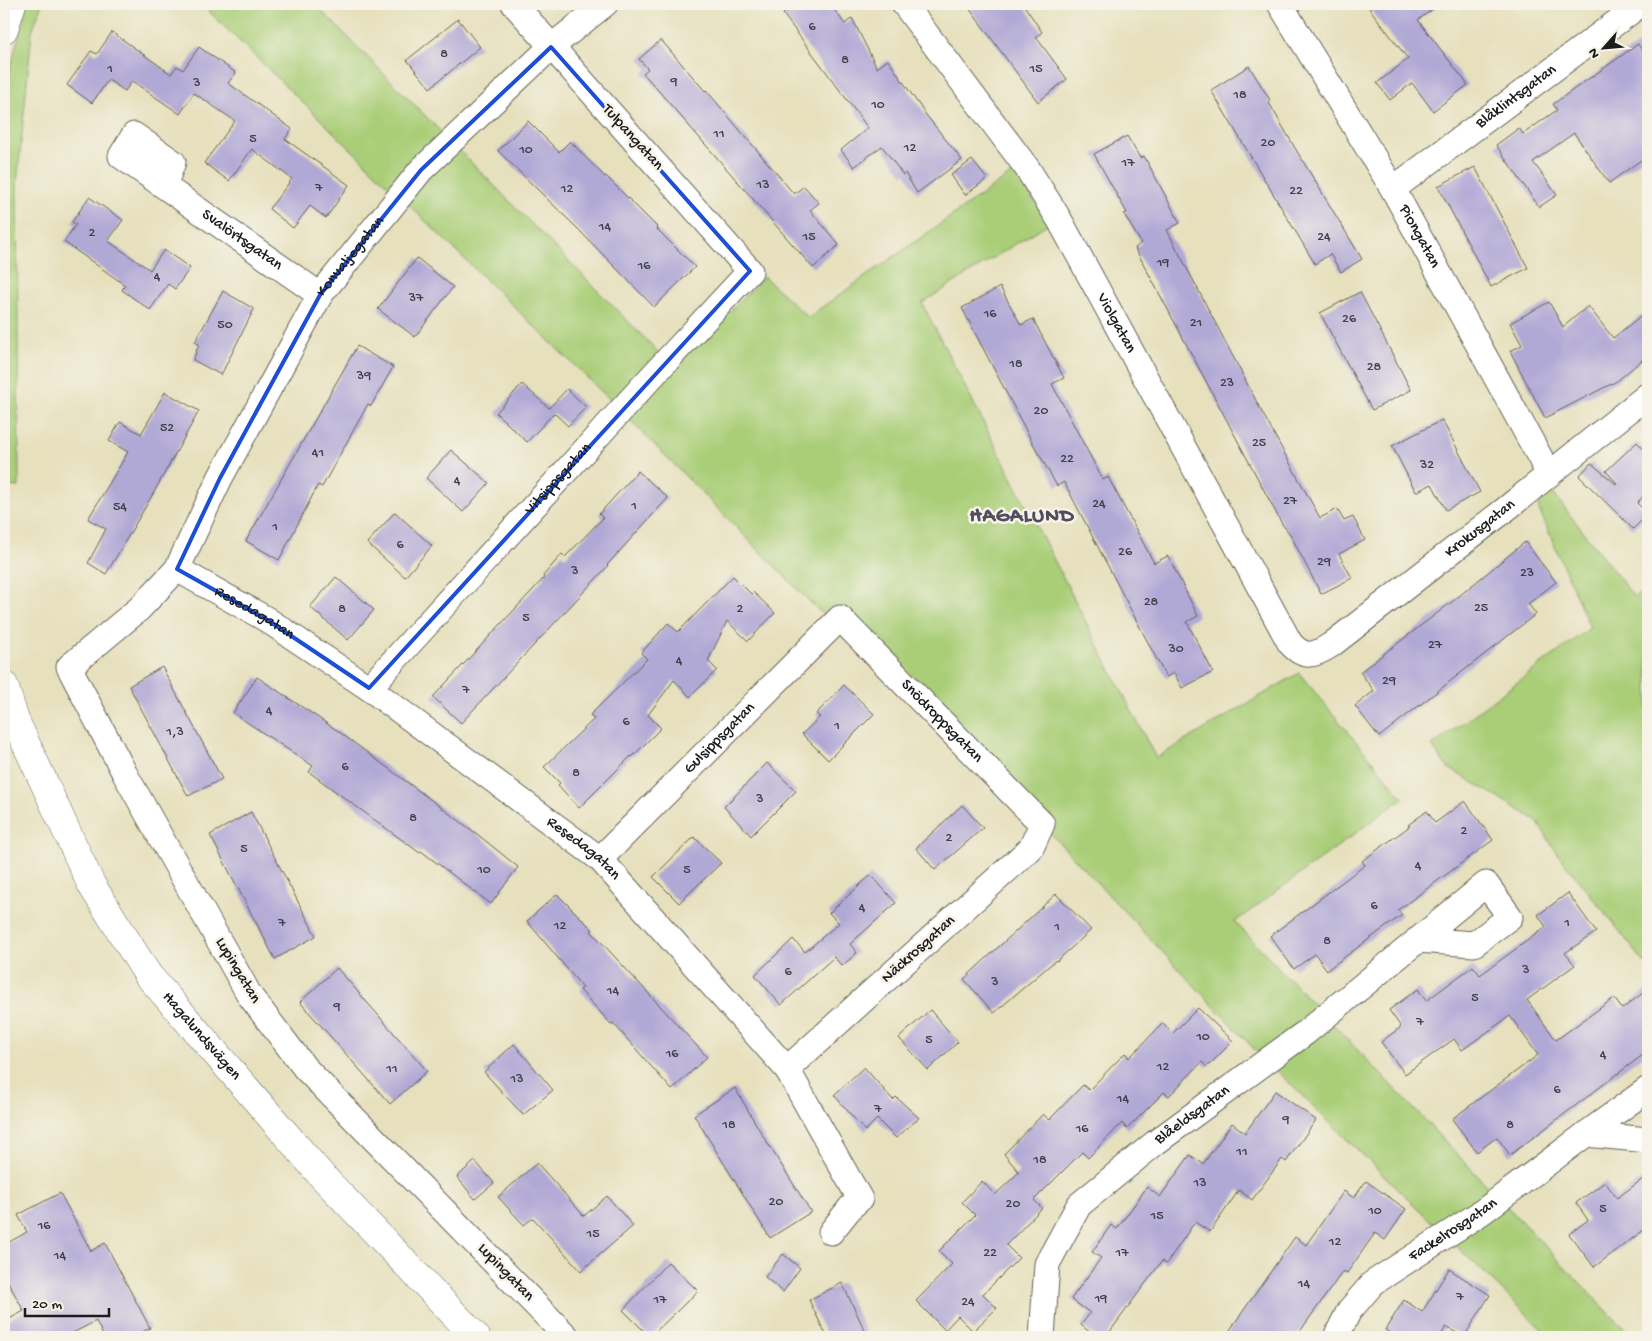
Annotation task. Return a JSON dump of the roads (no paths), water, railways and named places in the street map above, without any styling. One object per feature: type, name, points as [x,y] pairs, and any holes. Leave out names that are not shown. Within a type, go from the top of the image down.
[{"type":"street","points":[[4,29],[12,4]]},
{"type":"street","name":"Tulpangatan","points":[[514,4],[750,271]]},
{"type":"street","name":"Konvaljegatan","points":[[178,569],[220,478],[320,295],[421,170],[551,47],[605,4]]},
{"type":"street","name":"Violgatan","points":[[904,4],[1027,168],[1059,218],[1290,643],[1298,651],[1306,655]]},
{"type":"street","name":"Piongatan","points":[[1280,4],[1393,189],[1549,474]]},
{"type":"street","name":"Blåklintsgatan","points":[[1393,189],[1641,5]]},
{"type":"street","name":"Svalörtsgatan","points":[[164,186],[320,295]]},
{"type":"street","name":"Vitsippsgatan","points":[[369,688],[750,271]]},
{"type":"street","name":"Krokusgatan","points":[[1306,655],[1320,652],[1331,645],[1648,395]]},
{"type":"street","name":"Resedagatan","points":[[178,569],[266,620],[369,688],[600,859],[787,1069],[860,1199],[831,1232]]},
{"type":"street","name":"Lupingatan","points":[[178,569],[140,609],[69,667],[125,774],[250,996],[305,1068],[567,1337]]},
{"type":"street","name":"Snödroppsgatan","points":[[840,618],[1042,824]]},
{"type":"street","name":"Gulsippsgatan","points":[[600,859],[840,618]]},
{"type":"street","name":"Hagalundsvägen","points":[[4,685],[15,720],[91,884],[148,976],[322,1176],[476,1337]]},
{"type":"street","name":"Näckrosgatan","points":[[787,1069],[1031,848],[1042,824]]},
{"type":"street","name":"Blåeldsgatan","points":[[1042,1337],[1047,1264],[1079,1205],[1155,1143],[1305,1033],[1417,940]]},
{"type":"street","name":"Fackelrosgatan","points":[[1336,1337],[1349,1311],[1374,1283],[1482,1212],[1648,1089]]},
{"type":"street","points":[[1586,1134],[1648,1140]]},
{"type":"district","name":"HAGALUND","points":[[1022,517]]}]
